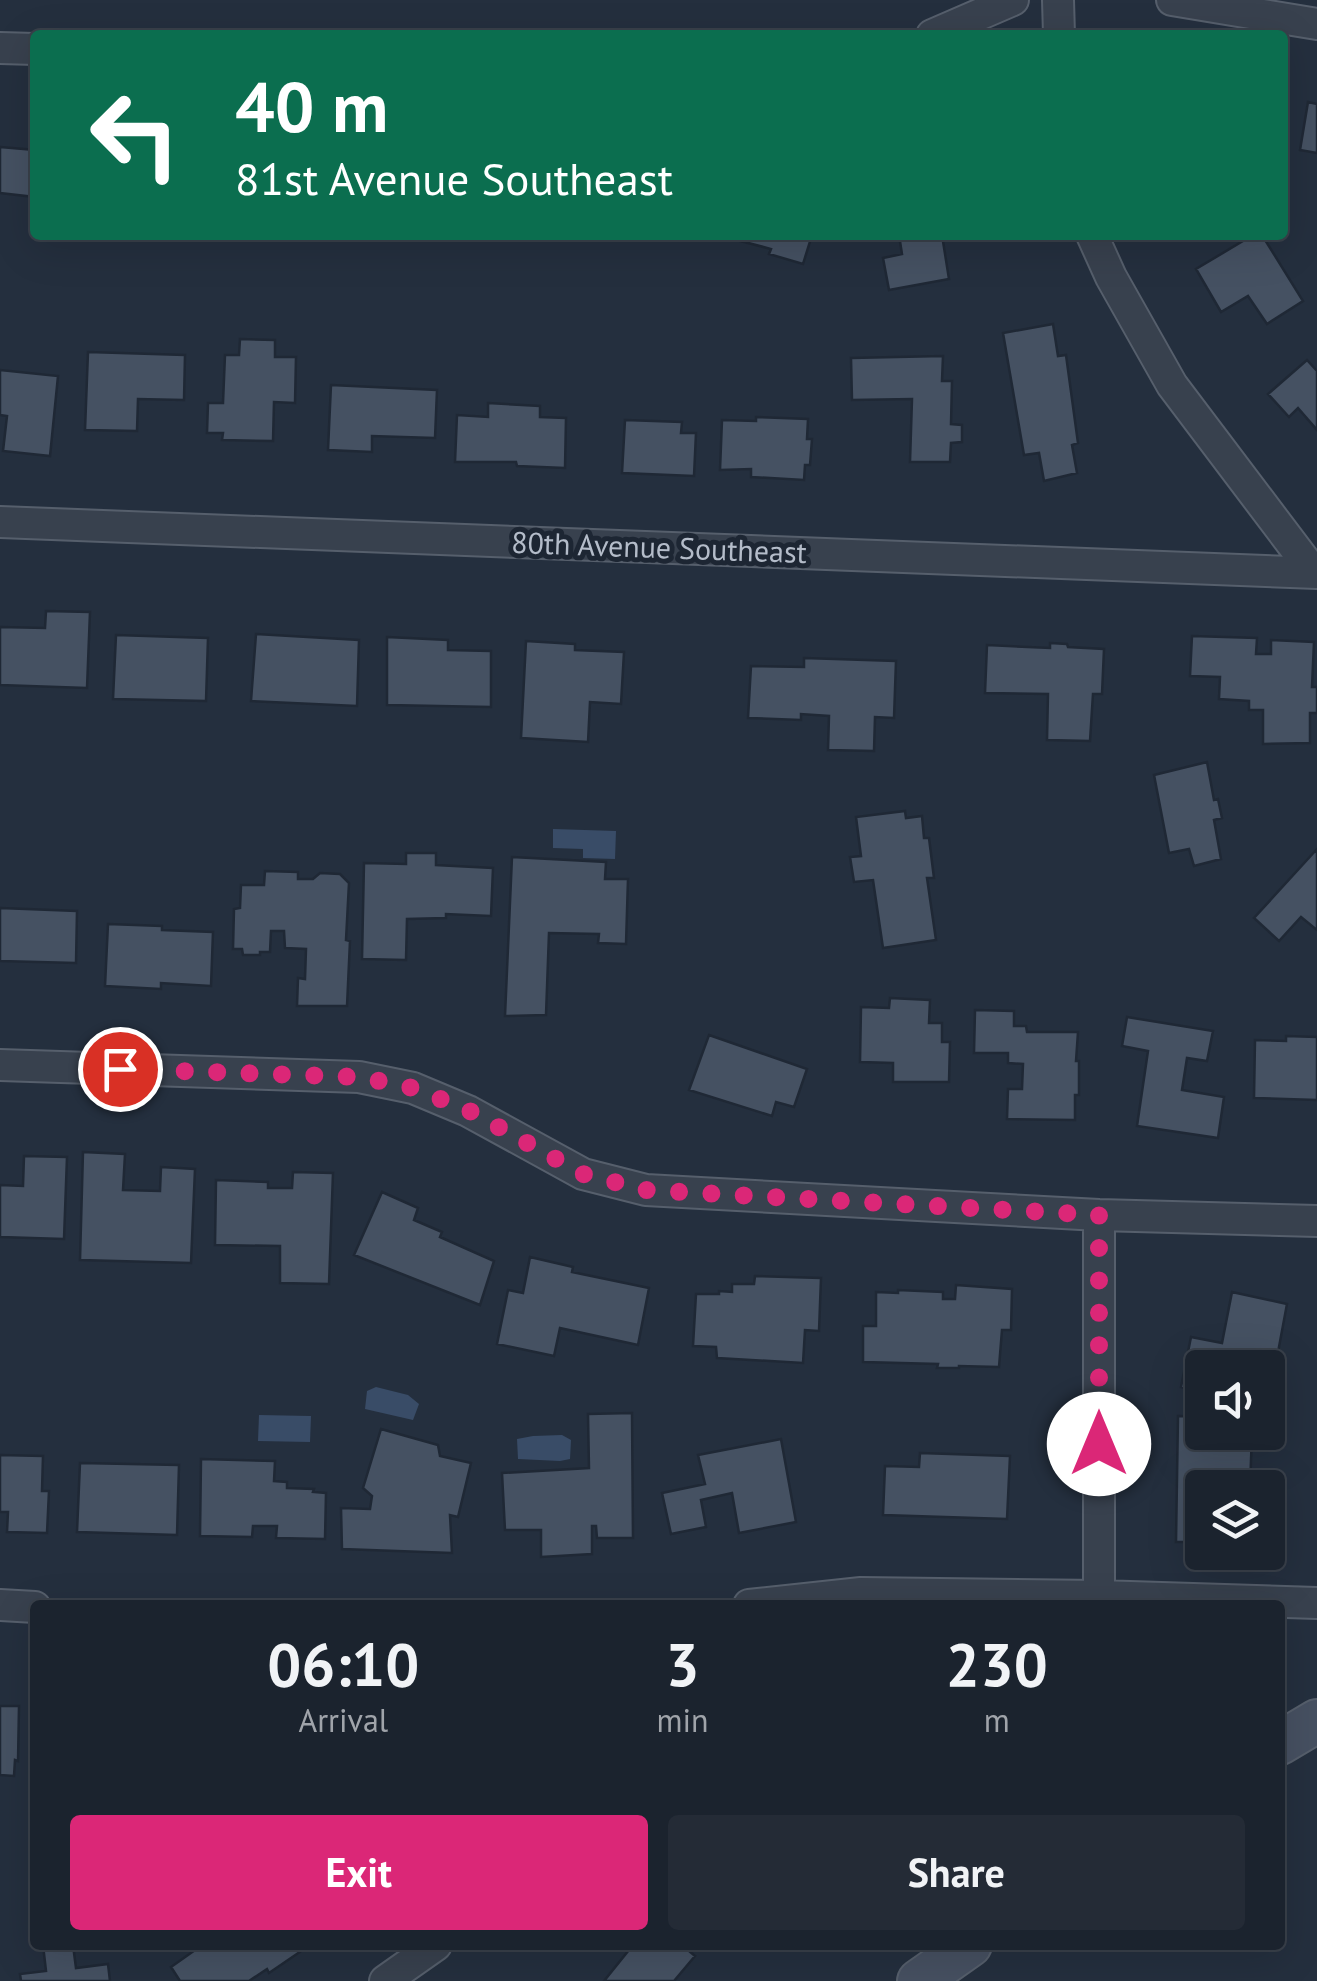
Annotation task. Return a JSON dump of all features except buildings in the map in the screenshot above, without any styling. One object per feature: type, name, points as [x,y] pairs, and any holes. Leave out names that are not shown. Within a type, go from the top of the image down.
[{"type":"main road","points":[[1285,1741],[1317,1721]]},
{"type":"main road","points":[[919,1981],[963,1950]]},
{"type":"street","points":[[944,30],[1013,0]]},
{"type":"street","points":[[1058,0],[1059,30]]},
{"type":"street","points":[[1172,0],[1317,24]]},
{"type":"street","points":[[0,48],[30,49]]},
{"type":"street","points":[[1094,240],[1172,385],[1315,573]]},
{"type":"street","name":"80th Avenue Southeast","points":[[0,522],[1315,573]]},
{"type":"street","points":[[0,1065],[360,1077],[413,1088],[468,1110],[583,1174],[646,1190],[1099,1215],[1317,1221]]},
{"type":"street","points":[[1099,1215],[1099,1596]]},
{"type":"street","points":[[795,1600],[861,1593],[1244,1600]]},
{"type":"street","points":[[1285,1601],[1317,1602]]},
{"type":"street","points":[[0,1605],[30,1606]]},
{"type":"street","points":[[384,1981],[429,1950]]},
{"type":"water","points":[[553,829],[616,831],[615,859],[583,858],[583,849],[553,848]]},
{"type":"water","points":[[376,1387],[408,1395],[419,1404],[413,1420],[365,1409],[367,1391]]},
{"type":"water","points":[[259,1415],[311,1416],[310,1442],[258,1441]]},
{"type":"water","points":[[562,1435],[571,1440],[570,1459],[518,1459],[517,1439]]},
{"type":"route","points":[[120,1069],[360,1077],[413,1088],[468,1110],[583,1174],[646,1190],[1099,1215],[1099,1444]]}]
